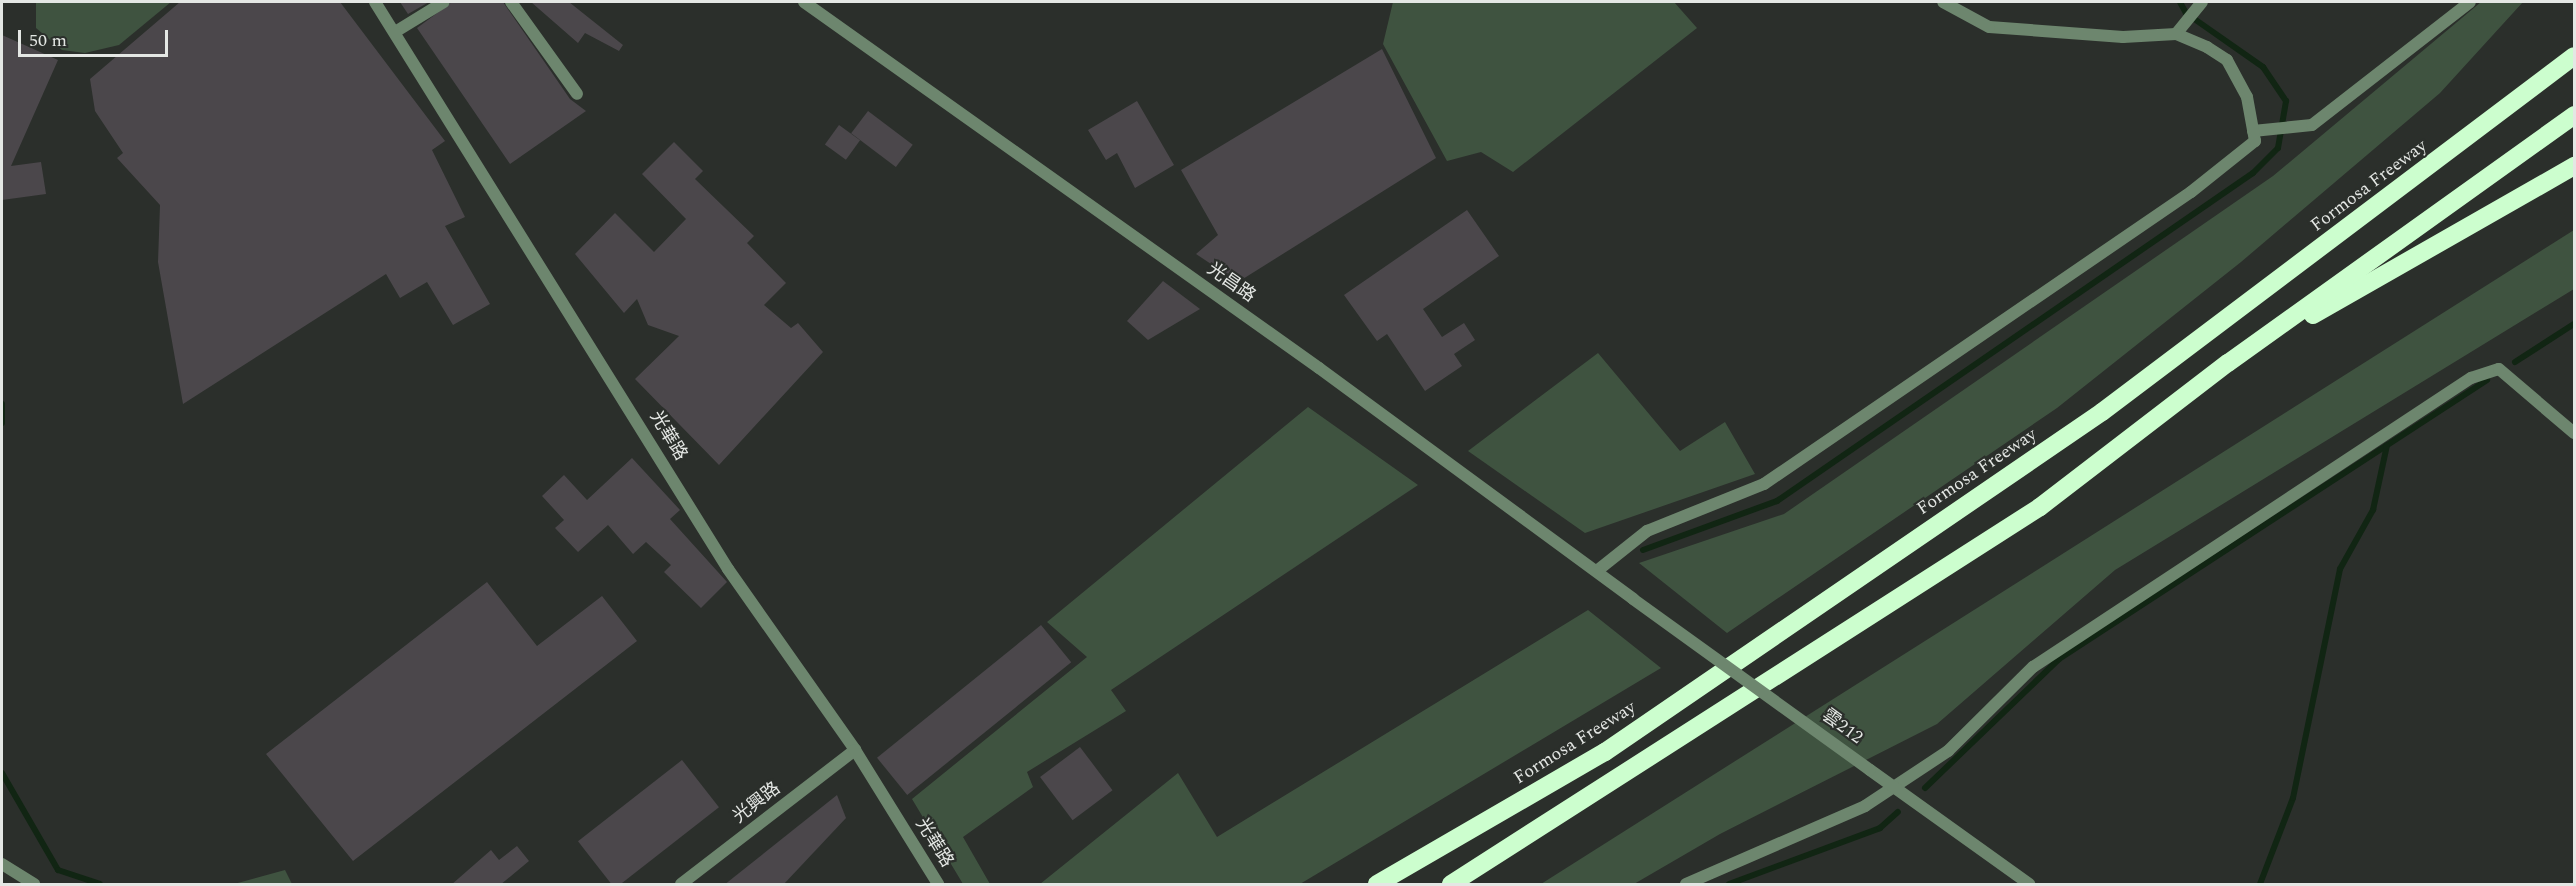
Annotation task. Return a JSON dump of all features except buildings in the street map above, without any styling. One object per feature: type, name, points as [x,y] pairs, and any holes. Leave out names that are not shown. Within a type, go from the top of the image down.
[{"type":"highway","name":"Formosa Freeway","points":[[1377,885],[1605,752],[2092,419],[2574,56]]},
{"type":"highway","points":[[1451,885],[2040,507],[2228,363],[2574,115]]},
{"type":"highway","points":[[2228,363],[2574,166]]},
{"type":"street","name":"光華路","points":[[375,2],[728,569],[855,750],[938,885]]},
{"type":"street","points":[[395,32],[444,2]]},
{"type":"street","points":[[511,2],[577,94]]},
{"type":"street","name":"光昌路","points":[[804,2],[1598,570],[1633,599]]},
{"type":"street","points":[[1598,570],[1647,531],[1764,484],[2192,192],[2255,141],[2247,97],[2227,60],[2176,34],[2123,37],[1989,27],[1943,2]]},
{"type":"street","points":[[2253,131],[2312,125],[2349,101],[2470,2]]},
{"type":"street","points":[[2176,34],[2198,4]]},
{"type":"street","points":[[1686,885],[1865,806],[1948,751],[2033,667],[2471,378],[2499,369],[2574,433]]},
{"type":"street","name":"雲212","points":[[1633,599],[2029,885]]},
{"type":"street","name":"光興路","points":[[681,885],[855,750]]},
{"type":"street","points":[[2,864],[34,885]]},
{"type":"green space","points":[[36,2],[171,2],[119,45],[85,53],[62,50],[36,28]]},
{"type":"green space","points":[[1393,2],[1674,2],[1697,28],[1513,172],[1481,152],[1447,161],[1383,44]]},
{"type":"green space","points":[[2481,2],[2523,2],[2440,93],[2241,262],[2057,408],[1727,633],[1639,563],[1784,514],[2273,176]]},
{"type":"green space","points":[[2574,230],[2574,289],[2115,570],[1937,724],[1720,834],[1634,884],[1541,884]]},
{"type":"green space","points":[[1598,353],[1680,451],[1725,422],[1755,474],[1585,533],[1468,451]]},
{"type":"green space","points":[[1308,407],[1418,485],[1111,690],[1126,711],[1027,772],[1033,787],[963,837],[990,884],[963,884],[912,799],[1087,657],[1047,622]]},
{"type":"green space","points":[[1588,610],[1661,668],[1300,884],[1040,884],[1178,773],[1217,837]]},
{"type":"green space","points":[[285,870],[292,884],[234,884]]},
{"type":"waterway","points":[[1643,550],[1777,501],[2253,173],[2278,148],[2286,101],[2263,67],[2186,13],[2180,2]]},
{"type":"waterway","points":[[2515,362],[2574,324]]},
{"type":"waterway","points":[[1925,788],[2059,659],[2487,380]]},
{"type":"waterway","points":[[2,404],[2,423]]},
{"type":"waterway","points":[[2260,884],[2293,798],[2340,569],[2373,510],[2387,445]]},
{"type":"waterway","points":[[2,773],[58,870],[100,884]]},
{"type":"waterway","points":[[1729,884],[1880,828],[1898,812]]}]
